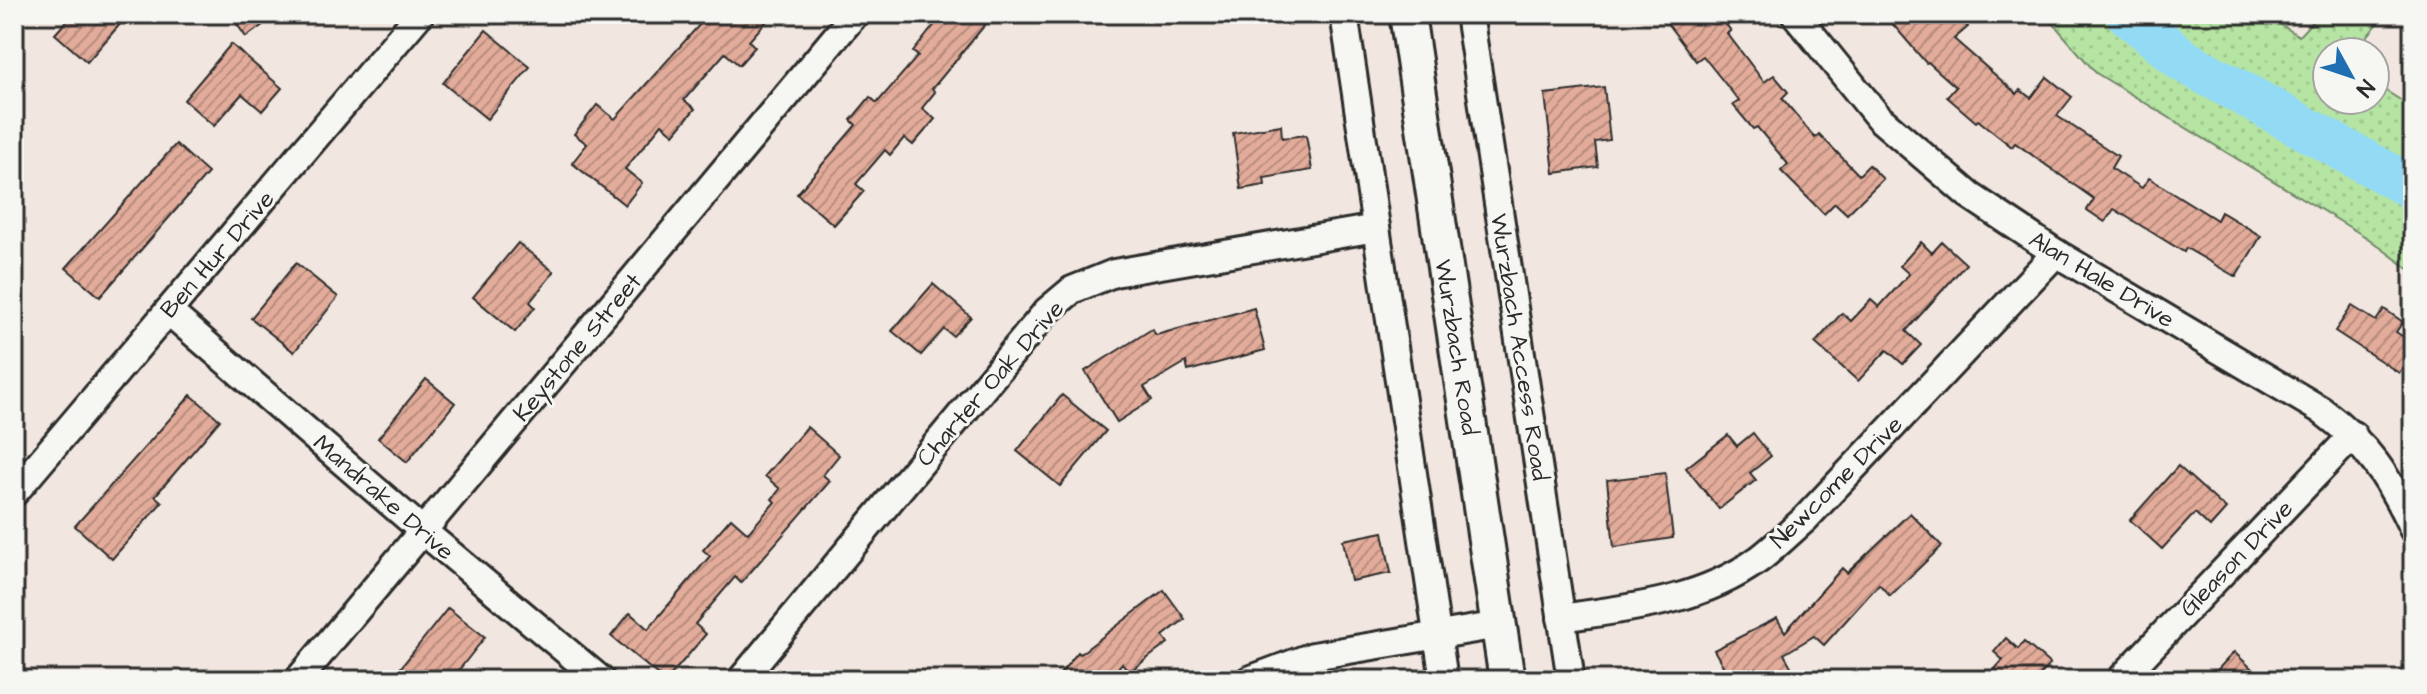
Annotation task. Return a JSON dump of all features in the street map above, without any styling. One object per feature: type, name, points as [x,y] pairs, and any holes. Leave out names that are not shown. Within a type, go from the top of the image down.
[{"type":"main road","name":"Wurzbach Road","points":[[1407,14],[1507,680]]},
{"type":"street","name":"Ben Hur Drive","points":[[14,493],[420,14]]},
{"type":"street","name":"Keystone Street","points":[[298,680],[855,14]]},
{"type":"street","points":[[1344,14],[1444,680]]},
{"type":"street","name":"Wurzbach Access Road","points":[[1469,14],[1571,680]]},
{"type":"street","name":"Alan Hale Drive","points":[[1795,14],[1879,118],[1969,195],[2056,253],[2321,410],[2353,435],[2380,466],[2413,529]]},
{"type":"street","name":"Charter Oak Drive","points":[[741,680],[1047,311],[1072,290],[1114,273],[1376,228]]},
{"type":"street","name":"Newcome Drive","points":[[1561,618],[1655,605],[1716,584],[1759,559],[1805,519],[2056,253]]},
{"type":"street","name":"Mandrake Drive","points":[[168,311],[601,680]]},
{"type":"street","name":"Gleason Drive","points":[[2120,680],[2353,435]]},
{"type":"street","points":[[1249,680],[1313,656],[1499,625]]},
{"type":"green space","points":[[2045,14],[2264,14],[2299,36],[2319,14],[2386,14],[2367,36],[2311,36],[2311,116],[2391,116],[2391,94],[2413,108],[2413,272],[2369,239],[2096,73]]},
{"type":"building","points":[[73,14],[129,14],[87,62],[55,34]]},
{"type":"building","points":[[230,14],[278,14],[246,37]]},
{"type":"building","points":[[709,14],[773,14],[749,41],[755,47],[739,65],[725,53],[684,100],[695,109],[674,134],[662,124],[625,169],[642,183],[625,205],[572,163],[587,144],[574,134],[597,105],[615,119]]},
{"type":"building","points":[[943,14],[994,14],[932,89],[935,92],[922,108],[935,119],[913,145],[904,138],[890,155],[885,150],[856,184],[864,191],[834,225],[797,194],[856,125],[851,120],[870,97],[877,103],[918,56],[913,52]]},
{"type":"building","points":[[1660,14],[1718,14],[1731,31],[1727,33],[1764,82],[1774,75],[1788,92],[1782,98],[1815,138],[1819,134],[1859,175],[1869,165],[1883,179],[1847,214],[1835,203],[1824,214],[1781,171],[1788,164],[1757,127],[1753,129],[1733,105],[1739,101],[1703,56],[1696,61]]},
{"type":"building","points":[[1884,14],[1957,14],[1968,27],[1954,39],[2017,94],[2020,90],[2031,98],[2047,77],[2072,97],[2057,116],[2118,156],[2111,168],[2142,188],[2149,178],[2217,220],[2221,212],[2261,236],[2236,277],[2186,248],[2184,252],[2114,209],[2105,222],[2087,210],[2094,199],[2015,143],[2012,147],[1947,97],[1956,87],[1926,63]]},
{"type":"building","points":[[486,30],[530,67],[487,119],[443,83]]},
{"type":"building","points":[[231,44],[282,88],[262,111],[242,94],[214,126],[184,100]]},
{"type":"building","points":[[1604,87],[1610,140],[1595,142],[1598,167],[1554,173],[1545,94]]},
{"type":"building","points":[[1281,125],[1282,138],[1306,135],[1312,170],[1264,178],[1265,185],[1241,189],[1233,133]]},
{"type":"building","points":[[176,144],[208,173],[100,297],[66,268]]},
{"type":"building","points":[[1921,242],[1932,253],[1942,242],[1966,264],[1906,331],[1921,345],[1903,364],[1887,350],[1858,381],[1815,343],[1842,313],[1851,321],[1871,300],[1879,307],[1909,274],[1900,266]]},
{"type":"building","points":[[518,243],[554,272],[530,302],[535,307],[515,332],[473,297]]},
{"type":"building","points":[[296,263],[338,297],[294,352],[251,318]]},
{"type":"building","points":[[933,284],[971,317],[953,336],[944,329],[921,355],[892,331]]},
{"type":"building","points":[[2352,306],[2376,321],[2384,309],[2403,322],[2396,332],[2413,343],[2413,353],[2399,373],[2335,331]]},
{"type":"building","points":[[1254,308],[1265,350],[1188,371],[1186,362],[1144,387],[1152,400],[1117,422],[1085,371],[1152,329],[1156,335]]},
{"type":"building","points":[[426,379],[455,403],[407,462],[378,438]]},
{"type":"building","points":[[191,395],[220,420],[155,496],[162,502],[112,559],[75,526]]},
{"type":"building","points":[[1062,395],[1106,431],[1060,486],[1017,451]]},
{"type":"building","points":[[807,427],[839,455],[823,475],[830,481],[741,583],[735,577],[695,624],[706,634],[664,680],[611,636],[630,613],[648,629],[710,556],[703,550],[731,518],[748,533],[775,502],[772,499],[780,489],[765,476]]},
{"type":"building","points":[[1753,433],[1771,456],[1750,473],[1756,480],[1719,509],[1686,468],[1728,435],[1737,446]]},
{"type":"building","points":[[2178,466],[2226,509],[2210,527],[2195,513],[2162,549],[2130,520]]},
{"type":"building","points":[[1665,473],[1673,538],[1614,547],[1607,480]]},
{"type":"building","points":[[1910,513],[1942,546],[1890,596],[1879,584],[1824,645],[1814,636],[1784,654],[1793,670],[1775,680],[1731,680],[1714,650],[1777,618],[1785,632],[1842,568],[1847,573]]},
{"type":"building","points":[[1383,532],[1391,573],[1351,581],[1343,540]]},
{"type":"building","points":[[1164,590],[1185,619],[1163,636],[1168,643],[1129,672],[1122,663],[1108,680],[1055,680],[1078,652],[1080,654]]},
{"type":"building","points":[[448,608],[485,637],[451,680],[391,680]]},
{"type":"building","points":[[2006,638],[2018,649],[2024,642],[2050,664],[2036,680],[1985,680],[2003,660],[1994,652]]},
{"type":"building","points":[[2234,652],[2264,680],[2208,680]]},
{"type":"waterway","points":[[2128,14],[2184,61],[2413,188]]}]
